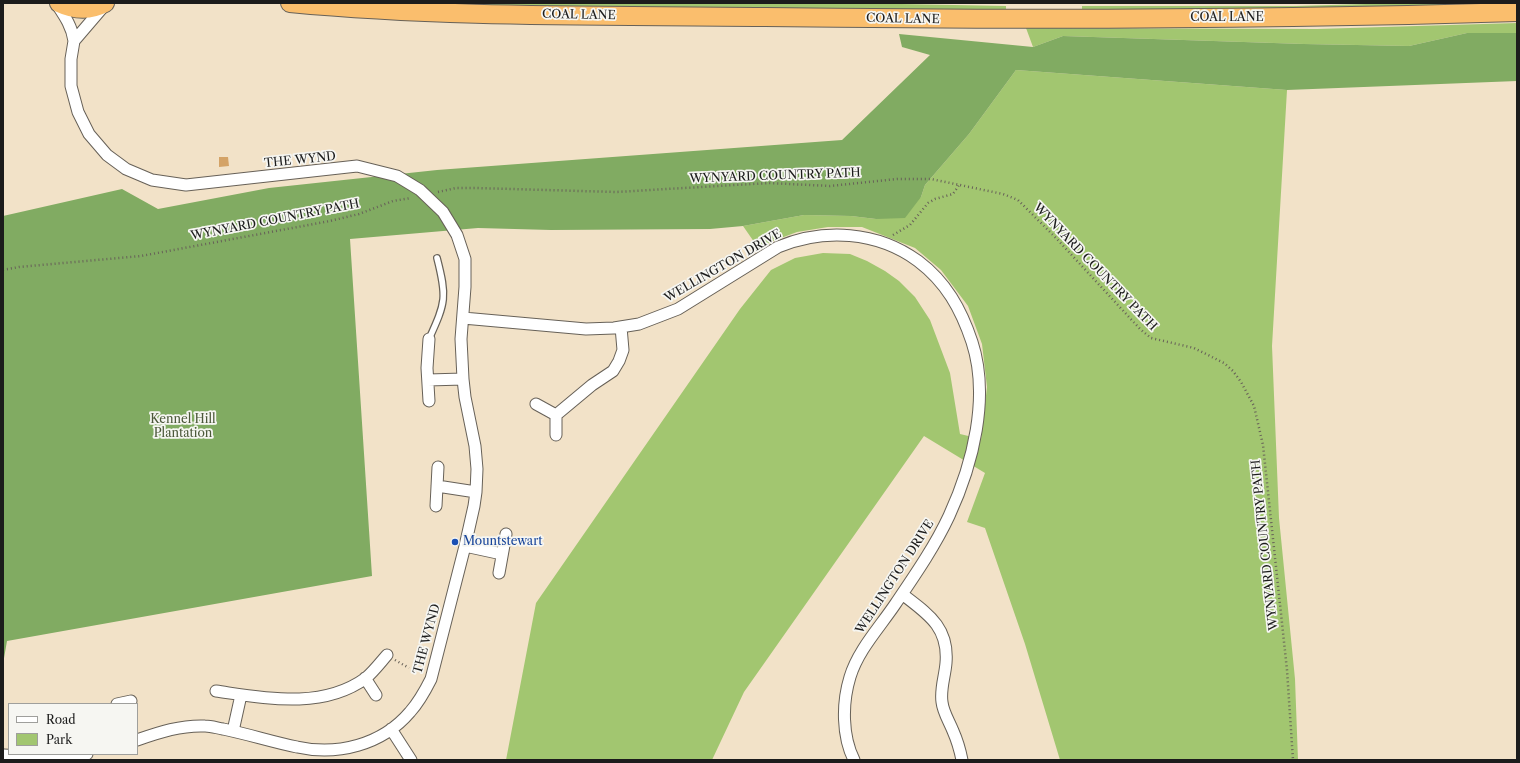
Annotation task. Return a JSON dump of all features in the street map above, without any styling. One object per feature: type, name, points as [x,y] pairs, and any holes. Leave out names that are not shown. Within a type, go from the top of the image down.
[{"type":"highway","points":[[59,3],[81,9],[96,7],[106,3]]},
{"type":"highway","name":"COAL LANE","points":[[290,3],[354,9],[449,14],[952,19],[1361,17],[1517,12]]},
{"type":"street","name":"THE WYND","points":[[56,3],[73,33],[74,41],[71,59],[72,86],[78,112],[89,134],[106,155],[126,169],[152,180],[186,185],[357,166],[397,176],[420,190],[443,212],[457,235],[465,259],[462,339],[463,379],[477,469],[476,492],[465,546],[431,679],[422,696],[410,713],[392,729],[376,739],[360,746],[337,750],[316,751],[206,726],[180,727],[162,731],[138,740]]},
{"type":"street","points":[[74,41],[106,3]]},
{"type":"street","name":"WELLINGTON DRIVE","points":[[463,318],[586,329],[621,327],[639,324],[678,309],[778,247],[792,242],[821,236],[848,235],[884,242],[907,253],[929,269],[942,283],[953,299],[965,323],[976,354],[980,392],[978,421],[962,482],[949,516],[934,544],[902,594],[862,651],[850,678],[844,712],[848,745],[854,760]]},
{"type":"street","points":[[556,435],[556,416],[592,385],[613,371],[624,350],[621,327]]},
{"type":"street","points":[[428,339],[429,401]]},
{"type":"street","points":[[428,380],[463,379]]},
{"type":"street","points":[[536,404],[556,416]]},
{"type":"street","points":[[436,506],[438,467]]},
{"type":"street","points":[[437,486],[476,492]]},
{"type":"street","points":[[499,573],[506,534]]},
{"type":"street","points":[[465,546],[502,554]]},
{"type":"street","points":[[902,594],[931,617],[942,634],[945,643],[946,662],[942,688],[942,707],[958,745],[962,760]]},
{"type":"street","points":[[216,690],[242,695],[292,700],[308,699],[341,690],[365,678],[386,655]]},
{"type":"street","points":[[365,678],[376,695]]},
{"type":"street","points":[[233,731],[242,695]]},
{"type":"street","points":[[122,703],[131,701]]},
{"type":"street","points":[[392,729],[411,760]]},
{"type":"street","points":[[10,755],[33,758],[54,758],[79,755]]},
{"type":"lane","points":[[428,339],[442,309],[445,296],[444,284],[437,258]]},
{"type":"path","name":"WYNYARD COUNTRY PATH","points":[[3,270],[19,267],[141,256],[330,221],[359,214],[393,201],[456,188],[616,192],[768,183],[830,186],[897,179],[930,179],[1003,194],[1018,200],[1056,238],[1146,334],[1151,338],[1194,348],[1224,363],[1233,371],[1250,396],[1254,406],[1263,445],[1287,670],[1293,760]]},
{"type":"path","points":[[884,242],[910,225],[928,203],[935,199],[953,194],[959,185]]},
{"type":"green space","points":[[413,3],[849,3],[1006,6],[1006,13],[504,8]]},
{"type":"green space","points":[[1401,3],[1517,3],[1517,13],[1082,16],[1082,6],[1296,6]]},
{"type":"green space","points":[[1517,23],[1517,33],[1467,33],[1409,46],[1063,36],[1033,47],[1026,28],[1317,29]]},
{"type":"green space","name":"Kennel Hill Plantation","points":[[1467,33],[1517,33],[1517,81],[1287,90],[1016,70],[969,134],[925,185],[921,197],[905,218],[876,219],[851,216],[804,215],[743,226],[710,229],[551,230],[478,228],[350,239],[372,576],[7,641],[3,664],[3,216],[122,189],[158,209],[269,188],[437,170],[842,140],[930,55],[902,47],[899,34],[1033,47],[1063,36],[1409,46]]},
{"type":"green space","points":[[1016,70],[1287,90],[1272,346],[1279,518],[1295,679],[1298,760],[1060,760],[1025,644],[985,528],[967,522],[985,473],[924,436],[744,692],[712,760],[506,760],[536,603],[740,309],[771,270],[795,258],[823,253],[850,254],[867,261],[899,281],[915,297],[930,320],[950,373],[960,434],[981,439],[987,387],[982,344],[968,306],[941,270],[915,248],[862,227],[828,227],[797,232],[773,241],[759,249],[743,226],[804,215],[851,216],[876,219],[921,197],[925,185],[969,134]]},
{"type":"building","points":[[219,157],[228,157],[229,166],[219,167]]},
{"type":"place","name":"Mountstewart","points":[[455,542]]}]
